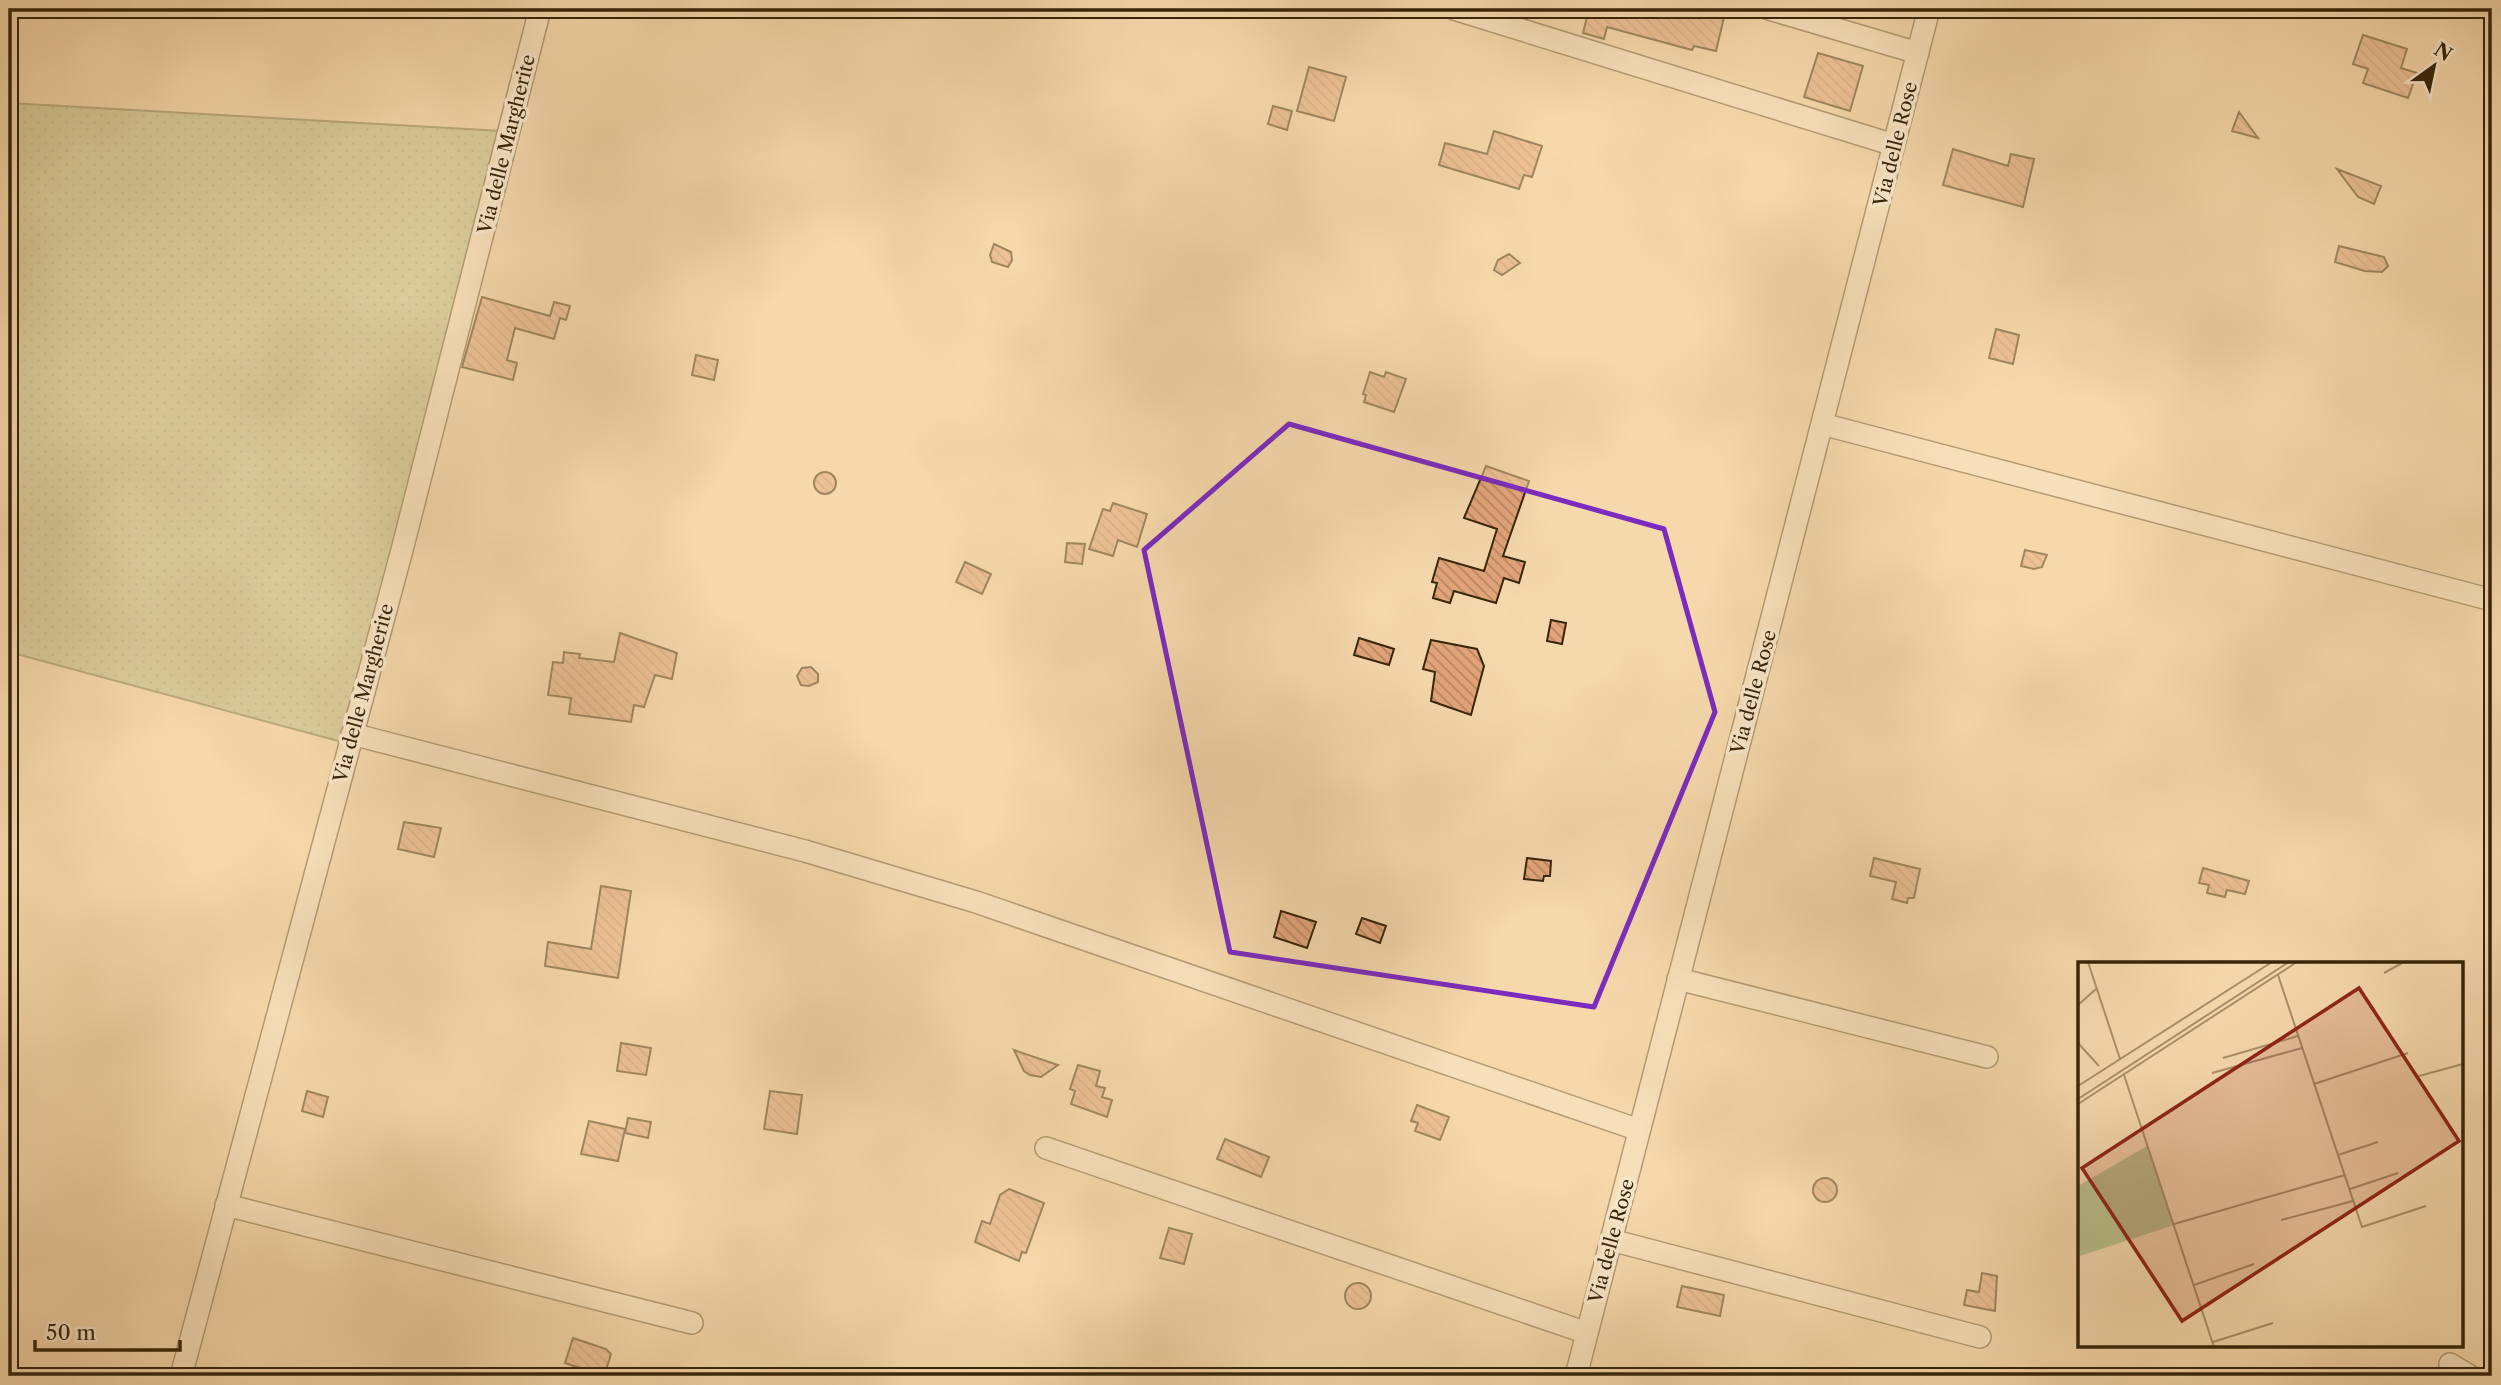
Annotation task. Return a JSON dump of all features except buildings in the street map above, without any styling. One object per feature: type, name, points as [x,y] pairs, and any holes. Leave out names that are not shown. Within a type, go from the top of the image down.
[{"type":"street","name":"Via delle Margherite","points":[[181,1376],[352,734],[540,9]]},
{"type":"street","points":[[1454,9],[1894,145]]},
{"type":"street","points":[[1769,9],[1918,53]]},
{"type":"street","name":"Via delle Rose","points":[[1576,1376],[1929,9]]},
{"type":"street","points":[[1822,424],[2492,600]]},
{"type":"street","points":[[352,734],[805,851],[976,902],[1639,1130]]},
{"type":"street","points":[[1678,979],[1987,1057]]},
{"type":"street","points":[[1046,1148],[1587,1333]]},
{"type":"street","points":[[226,1205],[692,1323]]},
{"type":"street","points":[[1611,1240],[1980,1337]]},
{"type":"street","points":[[2450,1364],[2470,1376]]},
{"type":"highlighted area","points":[[1289,424],[1664,529],[1715,712],[1594,1007],[1230,952],[1144,550]]},
{"type":"green space","points":[[9,103],[502,131],[342,742],[9,652]]}]
